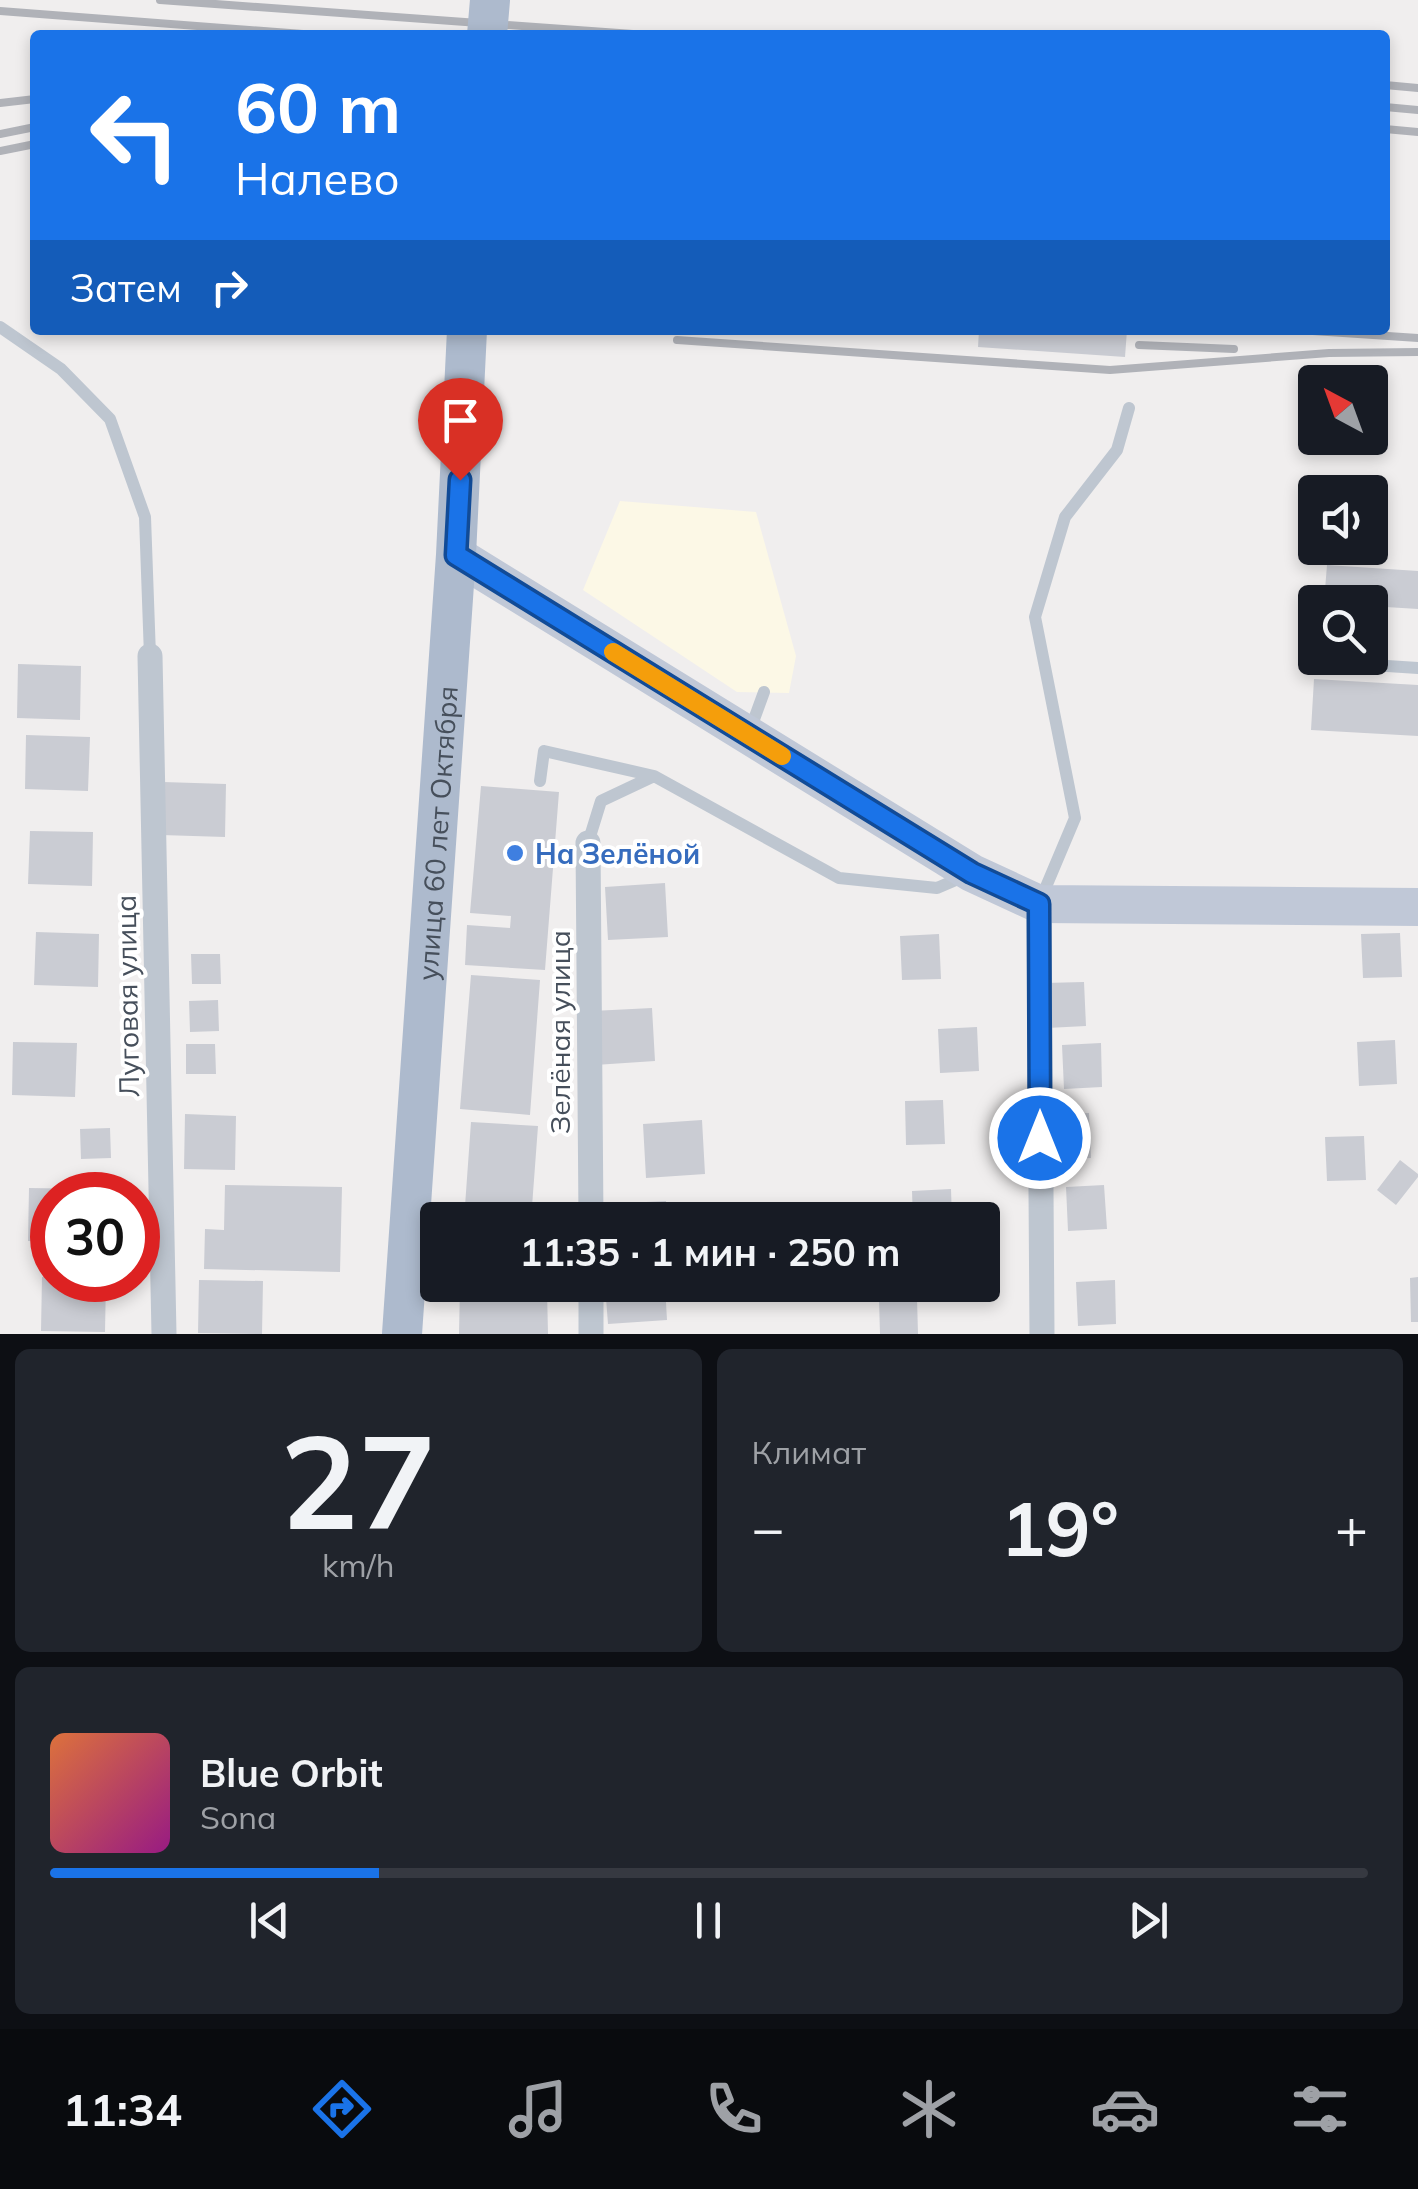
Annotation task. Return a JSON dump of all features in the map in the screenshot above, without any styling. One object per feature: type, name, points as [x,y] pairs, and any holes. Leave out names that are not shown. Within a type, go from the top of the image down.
[{"type":"main road","points":[[487,30],[490,0]]},
{"type":"main road","name":"улица 60 лет Октября","points":[[402,1334],[456,555],[467,335]]},
{"type":"street","points":[[456,555],[972,873],[1039,904],[1418,907]]},
{"type":"street","name":"Луговая улица","points":[[150,656],[164,1334]]},
{"type":"street","name":"Зелёная улица","points":[[588,843],[590,1202]]},
{"type":"street","points":[[1039,904],[1042,1334]]},
{"type":"street","points":[[591,1302],[592,1334]]},
{"type":"lane","points":[[0,327],[62,369],[110,419],[145,517],[150,656]]},
{"type":"lane","points":[[1039,904],[1075,818],[1035,617],[1066,517],[1117,450],[1129,408]]},
{"type":"lane","points":[[1388,666],[1418,668]]},
{"type":"lane","points":[[748,735],[764,692]]},
{"type":"lane","points":[[540,781],[544,751],[654,776],[839,878],[937,888],[972,873]]},
{"type":"lane","points":[[588,843],[601,801],[654,776]]},
{"type":"shaded area","points":[[620,501],[756,512],[796,656],[789,693],[737,692],[583,590]]},
{"type":"building","points":[[979,335],[1127,335],[1125,357],[978,347]]},
{"type":"building","points":[[1327,565],[1418,571],[1418,609],[1388,607],[1388,585],[1325,585]]},
{"type":"building","points":[[18,664],[81,666],[80,720],[17,718]]},
{"type":"building","points":[[1314,679],[1418,685],[1418,736],[1311,730]]},
{"type":"building","points":[[26,735],[90,737],[88,791],[25,789]]},
{"type":"building","points":[[163,782],[226,784],[225,837],[161,835]]},
{"type":"building","name":"На Зелёной","points":[[481,786],[559,792],[545,970],[465,965],[467,925],[510,928],[511,916],[470,913]]},
{"type":"building","points":[[30,831],[93,832],[92,886],[28,884]]},
{"type":"building","points":[[665,883],[668,937],[608,940],[605,887]]},
{"type":"building","points":[[36,932],[99,934],[98,987],[34,985]]},
{"type":"building","points":[[1400,933],[1402,977],[1363,978],[1361,934]]},
{"type":"building","points":[[939,934],[941,979],[902,980],[900,936]]},
{"type":"building","points":[[191,954],[220,954],[221,984],[192,984]]},
{"type":"building","points":[[471,975],[540,980],[530,1115],[460,1109]]},
{"type":"building","points":[[1084,982],[1086,1026],[1047,1028],[1045,983]]},
{"type":"building","points":[[218,1000],[219,1031],[190,1032],[189,1001]]},
{"type":"building","points":[[652,1008],[655,1061],[595,1065],[592,1011]]},
{"type":"building","points":[[977,1027],[979,1071],[940,1073],[938,1029]]},
{"type":"building","points":[[1395,1040],[1397,1084],[1359,1086],[1357,1042]]},
{"type":"building","points":[[13,1042],[77,1043],[75,1097],[12,1095]]},
{"type":"building","points":[[1101,1043],[1102,1087],[1064,1089],[1062,1045]]},
{"type":"building","points":[[186,1044],[215,1044],[216,1074],[186,1074]]},
{"type":"building","points":[[943,1100],[945,1144],[906,1145],[905,1101]]},
{"type":"building","points":[[1089,1113],[1091,1158],[1052,1160],[1050,1115]]},
{"type":"building","points":[[185,1114],[236,1116],[235,1170],[184,1169]]},
{"type":"building","points":[[702,1120],[705,1174],[646,1178],[643,1124]]},
{"type":"building","points":[[471,1122],[538,1126],[532,1202],[465,1202]]},
{"type":"building","points":[[110,1128],[111,1158],[81,1159],[80,1129]]},
{"type":"building","points":[[1364,1136],[1366,1180],[1327,1181],[1325,1137]]},
{"type":"building","points":[[1400,1160],[1418,1177],[1396,1205],[1377,1190]]},
{"type":"building","points":[[225,1185],[342,1187],[340,1272],[204,1269],[205,1229],[224,1230]]},
{"type":"building","points":[[1104,1185],[1107,1229],[1068,1231],[1066,1187]]},
{"type":"building","points":[[29,1188],[30,1188],[30,1241]]},
{"type":"building","points":[[951,1189],[951,1202],[912,1202],[912,1191]]},
{"type":"building","points":[[1418,1277],[1418,1322],[1411,1322],[1410,1278]]},
{"type":"building","points":[[199,1280],[263,1281],[262,1334],[198,1333]]},
{"type":"building","points":[[1115,1280],[1116,1324],[1078,1326],[1076,1282]]},
{"type":"building","points":[[42,1302],[106,1302],[105,1332],[41,1331]]},
{"type":"building","points":[[460,1302],[547,1302],[548,1334],[459,1334]]},
{"type":"building","points":[[606,1302],[666,1302],[667,1320],[608,1324]]},
{"type":"building","points":[[879,1302],[917,1302],[918,1334],[880,1334]]},
{"type":"railway","points":[[160,0],[577,30]]},
{"type":"railway","points":[[0,11],[250,30]]},
{"type":"railway","points":[[1390,85],[1418,88]]},
{"type":"railway","points":[[0,103],[30,100]]},
{"type":"railway","points":[[1390,107],[1418,110]]},
{"type":"railway","points":[[0,134],[30,128]]},
{"type":"railway","points":[[1390,129],[1418,132]]},
{"type":"railway","points":[[0,151],[30,145]]},
{"type":"railway","points":[[1373,335],[1418,338]]},
{"type":"railway","points":[[677,340],[1110,370],[1329,353],[1418,352]]},
{"type":"railway","points":[[1139,345],[1234,349]]},
{"type":"slow traffic","points":[[613,652],[782,756]]},
{"type":"place","name":"На Зелёной","points":[[515,853]]},
{"type":"route","points":[[460,480],[456,555],[972,873],[1039,904],[1040,1138]]}]
